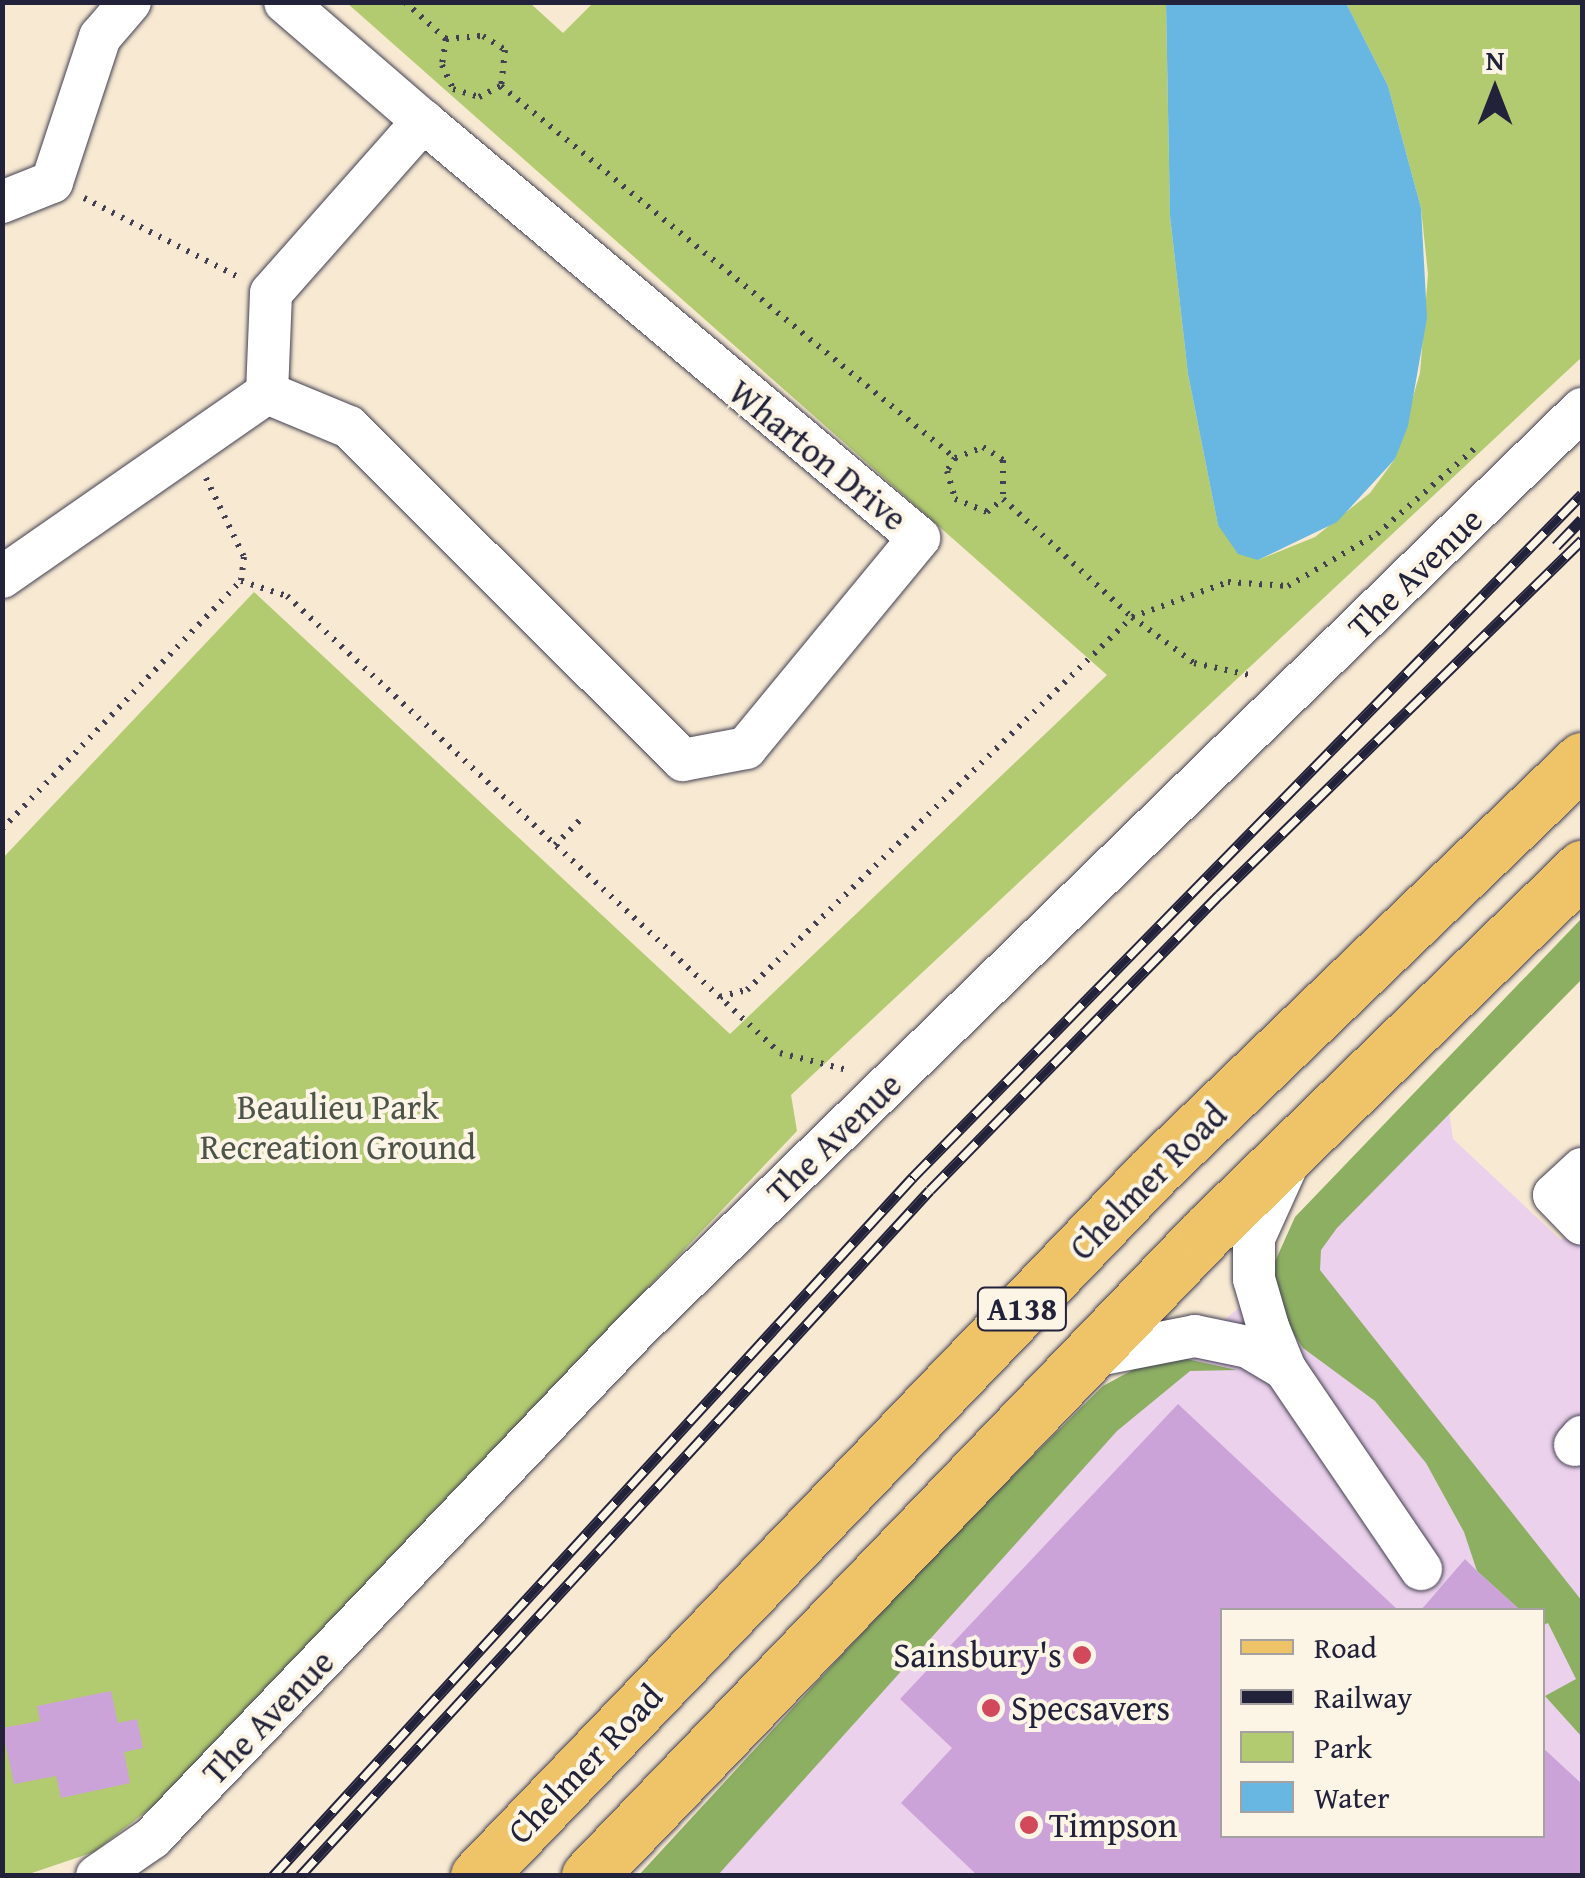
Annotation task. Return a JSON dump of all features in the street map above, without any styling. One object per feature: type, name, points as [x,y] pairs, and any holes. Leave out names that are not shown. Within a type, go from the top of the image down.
[{"type":"main road","name":"Chelmer Road","points":[[478,1876],[1155,1170],[1582,760]]},
{"type":"main road","name":"A138","points":[[589,1876],[1305,1134],[1582,868]]},
{"type":"street","points":[[2,202],[52,182],[100,37],[130,2]]},
{"type":"street","points":[[2,578],[267,393],[271,293],[423,121],[285,2]]},
{"type":"street","name":"Wharton Drive","points":[[267,393],[349,426],[683,760],[746,748],[919,538],[423,121]]},
{"type":"street","name":"The Avenue","points":[[97,1876],[152,1838],[638,1329],[1582,410]]},
{"type":"street","points":[[1305,1134],[1268,1196],[1254,1238],[1254,1279],[1286,1369],[1421,1569]]},
{"type":"street","points":[[1582,1168],[1554,1196],[1582,1224]]},
{"type":"street","points":[[1088,1357],[1195,1336],[1248,1347],[1286,1369]]},
{"type":"path","points":[[404,2],[446,39],[483,36],[505,50],[502,86]]},
{"type":"path","points":[[446,39],[442,66],[453,90],[479,97],[502,86]]},
{"type":"path","points":[[502,86],[955,458]]},
{"type":"path","points":[[52,182],[271,293]]},
{"type":"path","points":[[2,829],[241,580],[244,557],[190,445]]},
{"type":"path","points":[[1003,499],[986,512],[955,499],[948,471],[955,458],[983,447],[1003,460],[1003,499],[1132,617],[1194,662],[1270,679]]},
{"type":"path","points":[[241,580],[287,596],[719,997],[747,990],[1132,617],[1228,582],[1288,586],[1377,534],[1474,449]]},
{"type":"path","points":[[555,845],[582,818]]},
{"type":"shaded area","points":[[1449,1112],[1453,1139],[1561,1240],[1582,1219],[1582,1875],[706,1876],[1148,1386],[1300,1255]]},
{"type":"green space","name":"Beaulieu Park Recreation Ground","points":[[347,3],[530,3],[563,33],[593,3],[1166,3],[1170,216],[1188,374],[1218,525],[1258,560],[1315,537],[1370,493],[1395,459],[1420,373],[1428,274],[1421,208],[1388,86],[1346,3],[1582,3],[1582,357],[791,1095],[797,1131],[161,1800],[94,1852],[23,1876],[2,1875],[2,859],[254,592],[730,1034],[1107,675]]},
{"type":"green space","points":[[1582,918],[1582,979],[1337,1228],[1321,1250],[1320,1270],[1582,1601],[1582,1737],[1545,1696],[1576,1679],[1548,1623],[1545,1624],[1545,1608],[1518,1608],[1477,1571],[1464,1532],[1426,1463],[1375,1401],[1303,1348],[1281,1315],[1273,1266],[1295,1217]]},
{"type":"green space","points":[[1182,1358],[1237,1370],[1190,1371],[1117,1431],[718,1875],[638,1876],[945,1543],[1103,1386],[1140,1366]]},
{"type":"water","points":[[1166,3],[1346,3],[1388,86],[1421,208],[1427,318],[1408,426],[1395,459],[1337,522],[1258,560],[1238,554],[1218,525],[1188,374],[1170,216]]},
{"type":"building","name":"Sainsbury's","points":[[1178,1404],[1396,1608],[1220,1608],[1220,1838],[1545,1838],[1545,1750],[1582,1784],[1582,1876],[978,1876],[901,1803],[952,1748],[900,1699]]},
{"type":"building","points":[[1465,1559],[1518,1608],[1423,1608]]},
{"type":"building","points":[[111,1691],[118,1723],[137,1719],[143,1748],[124,1752],[130,1783],[61,1798],[56,1776],[14,1784],[2,1728],[40,1721],[37,1706]]},
{"type":"railway","points":[[273,1876],[913,1177],[1582,494]]},
{"type":"railway","points":[[1556,546],[1582,519]]},
{"type":"railway","points":[[300,1876],[930,1190],[1219,895],[1582,540]]},
{"type":"place","name":"Sainsbury's","points":[[1082,1655]]},
{"type":"place","name":"Specsavers","points":[[991,1708]]},
{"type":"place","name":"Timpson","points":[[1029,1825]]}]
